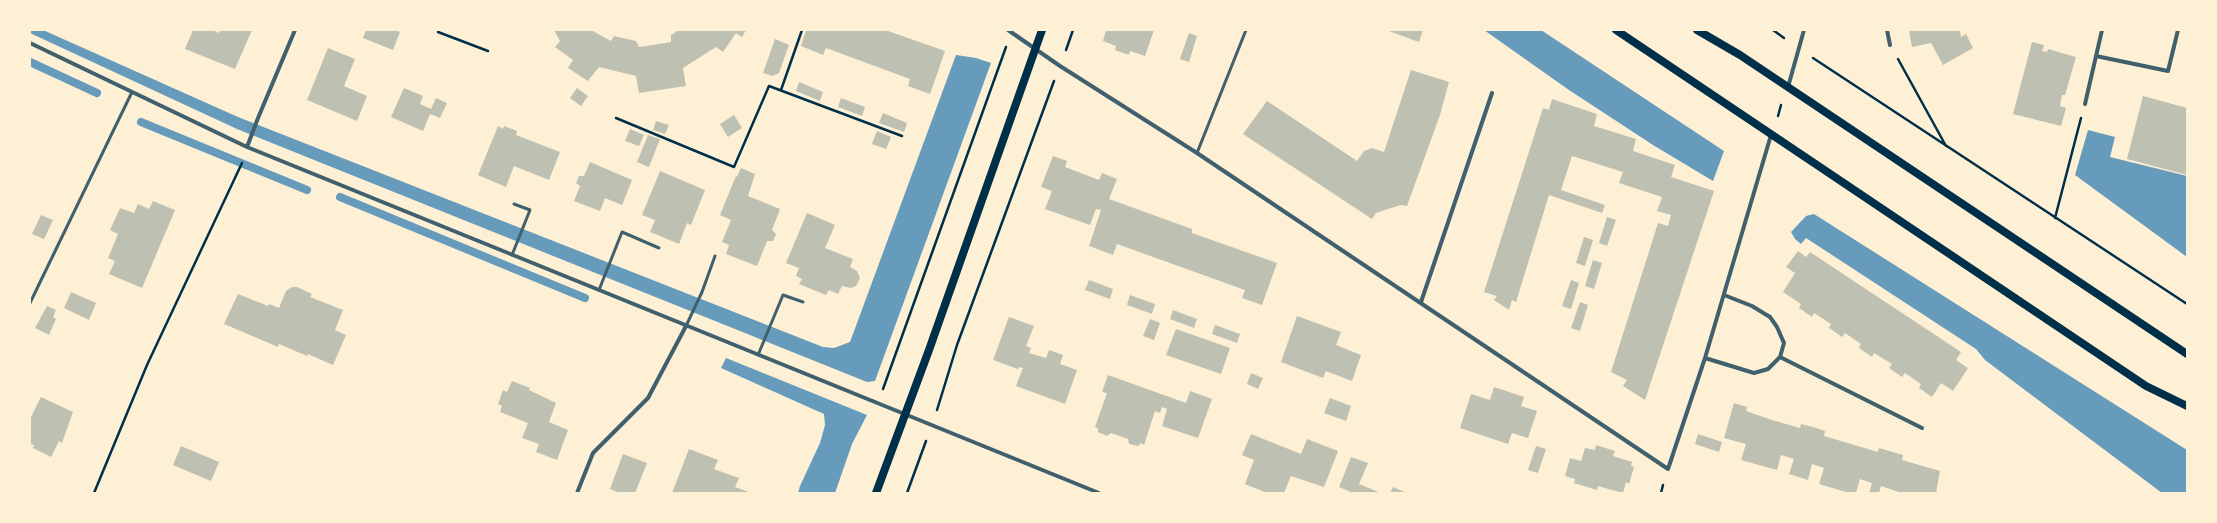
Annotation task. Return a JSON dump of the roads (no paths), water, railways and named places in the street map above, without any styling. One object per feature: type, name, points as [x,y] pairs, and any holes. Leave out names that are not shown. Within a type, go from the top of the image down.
[{"type":"main road","points":[[876,493],[932,342],[1042,30]]},
{"type":"main road","points":[[1616,30],[2146,386],[2187,406]]},
{"type":"main road","points":[[1697,30],[1788,88],[2187,354]]},
{"type":"street","points":[[247,147],[295,30]]},
{"type":"street","points":[[1788,88],[1798,47],[1804,30]]},
{"type":"street","points":[[1887,30],[1890,45]]},
{"type":"street","points":[[2085,104],[2102,30]]},
{"type":"street","points":[[2096,56],[2168,71],[2178,30]]},
{"type":"street","points":[[1010,31],[1060,66],[1197,153],[1421,302],[1668,469],[1705,358],[1771,135]]},
{"type":"street","points":[[30,43],[247,147],[1099,493]]},
{"type":"street","points":[[1421,302],[1492,93]]},
{"type":"street","points":[[1705,358],[1754,373],[1768,369],[1780,356],[1784,343],[1777,327],[1770,317],[1752,306],[1724,295]]},
{"type":"street","points":[[577,493],[593,453],[648,398],[686,326]]},
{"type":"street","points":[[1780,356],[1922,428]]},
{"type":"lane","points":[[1197,153],[1246,30]]},
{"type":"lane","points":[[30,303],[132,92]]},
{"type":"lane","points":[[512,255],[530,210],[514,204]]},
{"type":"lane","points":[[599,290],[622,232],[659,248]]},
{"type":"lane","points":[[686,326],[702,292],[715,256]]},
{"type":"lane","points":[[758,355],[783,295],[803,302]]},
{"type":"water","points":[[30,30],[43,30],[238,117],[823,347],[834,348],[850,342],[956,55],[976,58],[991,63],[875,381],[867,382],[237,129],[30,33]]},
{"type":"water","points":[[1484,30],[1541,30],[1724,151],[1713,181],[1653,145],[1569,90]]},
{"type":"water","points":[[2088,130],[2115,137],[2110,157],[2187,176],[2187,257],[2075,175]]},
{"type":"water","points":[[1814,214],[2187,450],[2187,493],[2162,493],[1985,360],[1976,349],[1806,238],[1801,244],[1795,239],[1791,232],[1806,216]]},
{"type":"water","points":[[726,358],[867,415],[852,444],[835,493],[798,493],[820,443],[825,425],[824,414],[721,368]]},
{"type":"waterway","points":[[30,62],[97,93]]},
{"type":"waterway","points":[[141,122],[307,190]]},
{"type":"waterway","points":[[340,197],[585,298]]}]
